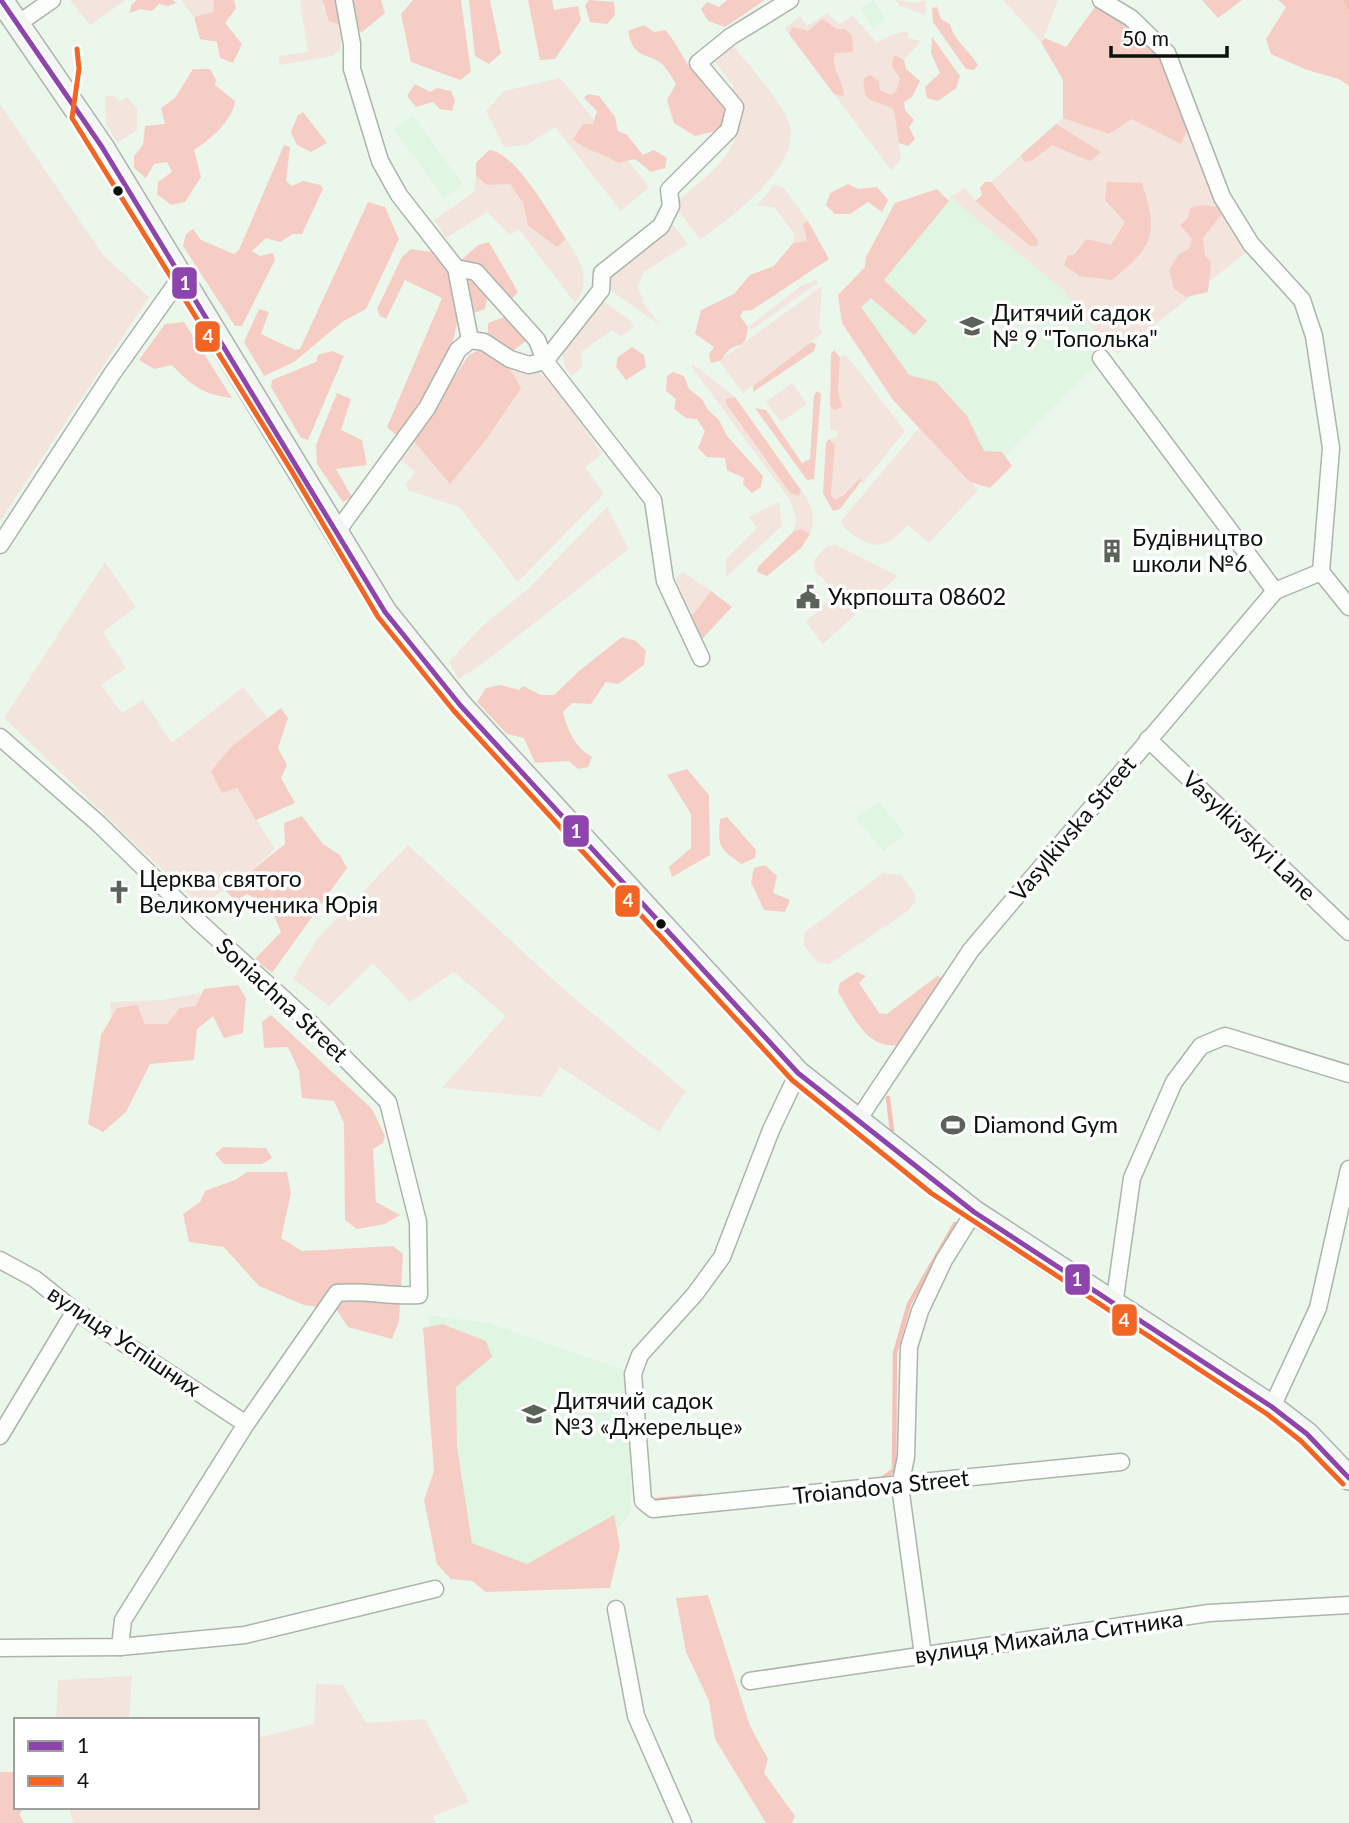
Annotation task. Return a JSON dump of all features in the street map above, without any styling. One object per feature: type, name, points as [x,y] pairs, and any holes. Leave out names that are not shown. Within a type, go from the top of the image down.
[{"type":"main road","points":[[1,0],[102,147],[385,612],[460,705],[798,1073],[974,1212],[1272,1407],[1307,1434],[1349,1478]]},
{"type":"street","points":[[19,23],[52,0]]},
{"type":"street","points":[[344,0],[352,44],[352,69],[380,161],[398,195],[456,268],[470,340]]},
{"type":"street","points":[[337,533],[427,408],[458,350],[470,340],[484,342],[510,359],[529,365],[545,361],[601,290],[602,273],[661,226],[671,206],[669,190],[729,130],[735,107],[698,63],[735,34],[790,0]]},
{"type":"street","points":[[1101,0],[1131,18],[1167,53],[1222,197],[1251,244],[1302,300],[1314,336],[1331,448],[1321,572],[1349,607]]},
{"type":"street","points":[[456,268],[477,272],[537,340],[545,361],[584,407],[653,500],[665,581],[701,657]]},
{"type":"street","points":[[0,545],[112,374],[181,277]]},
{"type":"street","points":[[1101,358],[1275,591]]},
{"type":"street","name":"Vasylkivska Street","points":[[858,1120],[971,950],[1148,739],[1275,591],[1321,572]]},
{"type":"street","name":"Soniachna Street","points":[[0,737],[99,824],[197,920],[309,1022],[388,1102],[418,1222],[419,1295],[337,1293],[246,1424]]},
{"type":"street","name":"Vasylkivskyi Lane","points":[[1148,739],[1349,932]]},
{"type":"street","points":[[1114,1305],[1132,1178],[1174,1082],[1201,1046],[1225,1036],[1349,1074]]},
{"type":"street","name":"Troiandova Street","points":[[798,1073],[771,1130],[722,1257],[695,1294],[640,1354],[633,1374],[643,1501],[653,1509],[900,1486],[1121,1461]]},
{"type":"street","points":[[1272,1407],[1318,1308],[1349,1169]]},
{"type":"street","points":[[923,1656],[900,1486],[906,1457],[909,1347],[919,1311],[944,1260],[974,1212]]},
{"type":"street","name":"вулиця Успішних","points":[[0,1260],[35,1279],[75,1311],[246,1424]]},
{"type":"street","points":[[0,1436],[75,1311]]},
{"type":"street","points":[[120,1647],[123,1620],[246,1424]]},
{"type":"street","points":[[0,1648],[120,1647],[245,1635],[435,1589]]},
{"type":"street","name":"вулиця Михайла Ситника","points":[[750,1681],[1209,1613],[1349,1605]]},
{"type":"street","points":[[616,1609],[636,1716],[683,1823]]},
{"type":"shaded area","points":[[70,0],[126,0],[90,25]]},
{"type":"shaded area","points":[[137,0],[173,0],[176,3],[168,6],[159,4],[152,11],[141,9],[130,13],[131,5]]},
{"type":"shaded area","points":[[181,0],[214,0],[213,12],[194,17]]},
{"type":"shaded area","points":[[214,0],[234,0],[236,8],[225,23],[242,44],[233,63],[220,58],[217,42],[200,39],[194,17],[213,12]]},
{"type":"shaded area","points":[[300,0],[322,0],[323,9],[343,26],[340,50],[332,56],[280,65],[279,56],[308,52]]},
{"type":"shaded area","points":[[322,0],[381,0],[385,13],[362,32],[329,21]]},
{"type":"shaded area","points":[[413,0],[461,0],[471,72],[460,80],[411,62],[401,14]]},
{"type":"shaded area","points":[[469,0],[490,0],[501,53],[489,64],[475,56]]},
{"type":"shaded area","points":[[528,0],[552,0],[554,10],[578,6],[581,20],[555,59],[540,60]]},
{"type":"shaded area","points":[[589,0],[614,2],[615,15],[607,24],[590,22],[585,5]]},
{"type":"shaded area","points":[[727,0],[765,0],[725,27],[708,21],[701,9],[707,2],[719,7]]},
{"type":"shaded area","points":[[873,0],[886,19],[873,28],[860,8]]},
{"type":"shaded area","points":[[895,0],[917,3],[925,0],[926,15],[900,6]]},
{"type":"shaded area","points":[[1003,0],[1058,0],[1041,42]]},
{"type":"shaded area","points":[[1202,0],[1242,0],[1218,18]]},
{"type":"shaded area","points":[[1278,0],[1349,0],[1349,86],[1339,79],[1307,70],[1271,54],[1266,39],[1286,7]]},
{"type":"shaded area","points":[[1097,4],[1107,8],[1161,55],[1189,126],[1181,144],[1132,119],[1109,134],[1063,118],[1063,80],[1041,42],[1045,38],[1066,47]]},
{"type":"shaded area","points":[[937,7],[941,19],[950,24],[978,65],[974,70],[966,69],[933,22],[932,8]]},
{"type":"shaded area","points":[[827,13],[839,24],[853,16],[877,43],[891,35],[908,31],[908,38],[921,41],[904,60],[895,56],[891,62],[900,78],[896,91],[891,95],[880,90],[879,81],[865,85],[865,95],[868,98],[895,110],[901,160],[891,170],[785,28],[800,16],[807,26]]},
{"type":"shaded area","points":[[822,19],[837,29],[845,29],[852,36],[853,52],[835,53],[834,59],[844,96],[834,94],[789,34],[793,27],[808,31]]},
{"type":"shaded area","points":[[644,25],[654,32],[665,30],[692,70],[724,103],[728,111],[720,130],[695,136],[674,123],[667,100],[676,84],[663,65],[638,52],[630,39],[628,31]]},
{"type":"shaded area","points":[[932,37],[960,76],[956,88],[938,101],[927,98],[925,87],[940,73],[931,53]]},
{"type":"shaded area","points":[[725,46],[734,47],[774,96],[787,117],[790,142],[774,175],[744,205],[700,240],[674,204],[726,156],[737,132],[737,119],[727,94],[734,86],[712,58]]},
{"type":"shaded area","points":[[895,55],[904,60],[906,69],[920,81],[912,97],[904,102],[905,110],[914,120],[909,127],[915,139],[908,146],[899,143],[894,110],[869,99],[863,79],[870,75],[879,81],[880,90],[891,95],[896,91],[900,78],[892,65]]},
{"type":"shaded area","points":[[193,69],[210,69],[216,80],[215,85],[235,101],[225,122],[194,150],[201,177],[185,202],[171,205],[157,194],[158,182],[172,172],[167,162],[154,164],[146,178],[134,168],[134,156],[143,145],[145,126],[165,124],[161,108],[175,98]]},
{"type":"shaded area","points":[[560,78],[649,187],[621,211],[555,127],[527,145],[504,147],[486,111],[504,91]]},
{"type":"shaded area","points":[[415,84],[430,92],[437,88],[451,91],[455,101],[452,111],[440,109],[433,102],[416,107],[407,96]]},
{"type":"shaded area","points":[[588,94],[599,96],[615,117],[618,131],[627,135],[643,155],[654,150],[667,158],[665,168],[651,172],[635,159],[618,163],[573,139],[583,124],[593,124],[597,111],[584,98]]},
{"type":"shaded area","points":[[113,95],[120,102],[127,97],[137,108],[137,130],[117,143],[106,124],[105,97]]},
{"type":"shaded area","points":[[0,104],[103,255],[149,297],[0,521]]},
{"type":"shaded area","points":[[303,112],[327,143],[311,152],[297,145],[291,132],[298,115]]},
{"type":"shaded area","points":[[413,116],[463,185],[444,198],[394,129]]},
{"type":"shaded area","points":[[1063,118],[1109,134],[1132,118],[1181,143],[1189,126],[1222,214],[1248,251],[1118,354],[1104,343],[1062,289],[950,197],[965,188],[975,201],[1030,246],[1036,246],[1011,204],[991,182]]},
{"type":"shaded area","points":[[1056,124],[1101,152],[1090,161],[1052,145],[1033,160],[1024,162],[1021,155]]},
{"type":"shaded area","points":[[284,145],[290,147],[286,181],[292,186],[303,181],[321,185],[323,189],[302,234],[293,234],[280,242],[266,238],[252,251],[260,256],[273,253],[275,260],[242,326],[235,326],[183,246],[186,234],[193,229],[201,240],[234,254],[239,250]]},
{"type":"shaded area","points":[[489,150],[499,153],[510,162],[532,187],[566,239],[557,247],[528,226],[523,203],[510,184],[487,185],[476,176],[476,163]]},
{"type":"shaded area","points":[[476,176],[487,185],[510,184],[523,203],[528,227],[557,247],[566,239],[580,262],[584,278],[583,287],[575,303],[519,229],[510,235],[487,212],[446,238],[434,220],[474,192]]},
{"type":"shaded area","points":[[985,182],[991,182],[1009,203],[1038,240],[1037,246],[1030,246],[975,201],[982,195],[980,188]]},
{"type":"shaded area","points":[[1107,182],[1142,183],[1151,228],[1144,248],[1112,280],[1080,276],[1064,265],[1068,255],[1074,255],[1087,239],[1111,245],[1125,222],[1105,200]]},
{"type":"shaded area","points":[[848,184],[858,189],[877,187],[888,200],[882,212],[868,202],[850,214],[835,214],[826,205],[830,193]]},
{"type":"shaded area","points":[[774,185],[783,187],[808,221],[803,224],[807,241],[793,243],[794,233],[774,207],[757,206]]},
{"type":"shaded area","points":[[937,189],[949,201],[884,280],[927,321],[914,335],[871,298],[861,307],[909,375],[936,382],[967,416],[984,451],[1002,452],[1012,466],[990,488],[970,482],[893,400],[842,323],[838,295],[865,267],[866,257],[895,203]]},
{"type":"shaded area","name":"Дитячий садок № 9 \"Тополька\"","points":[[950,197],[1062,289],[1104,343],[1107,353],[979,482],[841,310]]},
{"type":"shaded area","points":[[368,202],[385,207],[399,239],[366,309],[342,322],[294,362],[264,376],[244,342],[259,309],[269,312],[261,334],[295,350],[300,349]]},
{"type":"shaded area","points":[[1201,205],[1219,207],[1222,214],[1203,238],[1205,255],[1211,262],[1208,292],[1186,297],[1174,289],[1169,270],[1179,254],[1189,249],[1192,239],[1180,225],[1187,219],[1191,208]]},
{"type":"shaded area","points":[[808,221],[829,259],[752,310],[743,311],[740,316],[748,327],[745,340],[720,360],[711,363],[709,354],[714,347],[695,334],[701,310],[734,294],[750,275],[774,266],[793,243],[807,241],[803,224]]},
{"type":"shaded area","points":[[672,224],[688,244],[644,272],[637,288],[643,303],[660,325],[610,290],[611,277]]},
{"type":"shaded area","points":[[489,242],[518,292],[509,301],[488,294],[485,309],[474,313],[458,263],[478,245]]},
{"type":"shaded area","points":[[411,249],[432,252],[452,278],[457,299],[457,321],[445,362],[396,435],[387,427],[442,298],[405,280],[386,319],[380,316],[377,309],[402,257]]},
{"type":"shaded area","points":[[816,280],[818,283],[751,330],[748,327],[801,286]]},
{"type":"shaded area","points":[[822,286],[819,328],[823,333],[743,393],[719,361]]},
{"type":"shaded area","points":[[603,301],[631,321],[634,327],[621,336],[612,330],[581,352],[583,366],[572,376],[565,368],[562,350]]},
{"type":"shaded area","points":[[510,315],[527,340],[513,351],[488,334],[488,323]]},
{"type":"shaded area","points":[[184,322],[232,398],[198,388],[172,365],[154,369],[139,360],[165,324]]},
{"type":"shaded area","points":[[811,342],[816,344],[814,351],[753,392],[753,386]]},
{"type":"shaded area","points":[[632,347],[644,355],[646,367],[626,380],[616,367],[618,357]]},
{"type":"shaded area","points":[[480,350],[509,367],[534,370],[556,384],[602,454],[585,467],[604,494],[518,582],[459,507],[408,490],[406,484],[415,472],[401,460],[469,355]]},
{"type":"shaded area","points":[[480,350],[509,367],[521,388],[485,441],[450,484],[413,440],[469,355]]},
{"type":"shaded area","points":[[834,350],[840,357],[838,392],[842,407],[834,410],[830,406],[831,354]]},
{"type":"shaded area","points":[[332,351],[344,356],[308,440],[301,438],[271,387],[272,380],[316,362],[318,355]]},
{"type":"shaded area","points":[[846,355],[905,431],[862,484],[862,480],[835,501],[831,495],[835,445],[829,439],[837,437],[837,430],[830,430],[830,406],[834,410],[840,357]]},
{"type":"shaded area","points":[[693,364],[735,397],[726,399],[727,405],[790,493],[799,496],[801,490],[805,495],[813,516],[810,534],[801,529],[793,532],[797,520],[790,500],[691,366]]},
{"type":"shaded area","points":[[673,372],[684,376],[689,389],[702,399],[708,410],[719,420],[727,436],[763,476],[761,487],[752,493],[743,484],[744,478],[727,470],[725,458],[707,457],[698,448],[705,431],[697,419],[686,418],[674,409],[676,399],[666,391],[667,376]]},
{"type":"shaded area","points":[[792,383],[807,404],[781,422],[766,402]]},
{"type":"shaded area","points":[[817,391],[821,394],[814,479],[807,480],[755,408],[766,410],[802,463],[810,459],[814,395]]},
{"type":"shaded area","points":[[337,393],[351,399],[341,430],[362,440],[367,465],[336,469],[352,497],[343,502],[317,464],[316,445]]},
{"type":"shaded area","points":[[735,397],[801,490],[799,496],[790,493],[727,405],[725,399]]},
{"type":"shaded area","points":[[920,427],[978,490],[929,543],[908,525],[884,544],[865,542],[847,530],[841,521]]},
{"type":"shaded area","points":[[829,439],[835,445],[831,495],[835,500],[844,495],[859,479],[862,480],[840,509],[833,511],[823,493],[826,443]]},
{"type":"shaded area","points":[[779,502],[782,526],[726,577],[726,559],[757,528],[749,517]]},
{"type":"shaded area","points":[[607,507],[629,549],[481,665],[458,679],[449,662],[480,628],[529,588]]},
{"type":"shaded area","points":[[801,529],[810,534],[801,548],[767,576],[757,572],[758,567],[793,532]]},
{"type":"shaded area","points":[[836,545],[898,576],[823,644],[806,622],[830,599],[829,585],[815,571],[814,560],[827,546]]},
{"type":"shaded area","points":[[105,562],[136,607],[103,632],[126,668],[101,685],[122,713],[143,700],[172,743],[243,687],[268,718],[231,747],[236,788],[275,849],[244,877],[200,906],[4,718]]},
{"type":"shaded area","points":[[683,572],[711,591],[691,617],[675,578]]},
{"type":"shaded area","points":[[711,591],[732,607],[702,639],[691,617]]},
{"type":"shaded area","points":[[622,637],[636,641],[646,651],[644,665],[618,684],[606,682],[591,704],[572,703],[563,712],[573,738],[592,757],[588,767],[578,769],[569,761],[535,763],[524,738],[507,734],[477,702],[486,688],[501,685],[519,690],[523,686],[541,695],[554,695]]},
{"type":"shaded area","points":[[281,708],[288,718],[278,748],[287,765],[281,778],[295,803],[256,820],[237,788],[222,793],[211,771],[231,747]]},
{"type":"shaded area","points":[[687,769],[709,795],[710,855],[672,877],[669,867],[691,848],[691,814],[667,775]]},
{"type":"shaded area","points":[[878,801],[905,834],[883,851],[856,818]]},
{"type":"shaded area","points":[[302,816],[323,844],[340,855],[347,868],[272,973],[255,959],[281,932],[271,908],[247,894],[235,901],[226,891],[285,844],[284,823]]},
{"type":"shaded area","points":[[727,817],[756,850],[755,858],[741,864],[721,846],[720,819]]},
{"type":"shaded area","points":[[408,845],[561,987],[686,1091],[659,1132],[560,1067],[541,1097],[442,1088],[506,1016],[454,972],[410,1002],[373,963],[329,1006],[293,979],[317,939]]},
{"type":"shaded area","points":[[765,865],[777,876],[773,893],[790,900],[785,912],[764,910],[751,882],[754,868]]},
{"type":"shaded area","points":[[883,873],[901,875],[915,894],[916,901],[908,911],[829,964],[818,962],[804,946],[804,933]]},
{"type":"shaded area","points":[[857,972],[866,976],[859,983],[879,1013],[887,1014],[937,976],[946,980],[903,1044],[891,1045],[880,1043],[863,1031],[838,992],[840,983]]},
{"type":"shaded area","points":[[238,985],[246,998],[243,1033],[224,1038],[213,1016],[197,1029],[194,1060],[150,1064],[126,1112],[103,1132],[88,1124],[101,1035],[117,1008],[137,1005],[145,1024],[167,1024],[180,1008],[196,1006],[204,989]]},
{"type":"shaded area","points":[[200,993],[205,1017],[163,1030],[112,1032],[110,1002],[162,1000]]},
{"type":"shaded area","points":[[271,1015],[372,1109],[385,1136],[383,1143],[373,1149],[376,1202],[400,1215],[385,1224],[357,1229],[345,1220],[344,1123],[334,1101],[302,1098],[299,1071],[288,1047],[264,1048],[262,1022]]},
{"type":"shaded area","points":[[223,1147],[266,1148],[272,1158],[262,1164],[224,1164],[215,1154]]},
{"type":"shaded area","points":[[247,1172],[287,1172],[291,1193],[281,1238],[302,1251],[393,1246],[403,1254],[399,1321],[392,1339],[348,1327],[336,1309],[304,1305],[259,1286],[224,1247],[189,1242],[183,1214],[200,1202],[205,1191],[235,1180]]},
{"type":"shaded area","name":"Дитячий садок №3 «Джерельце»","points":[[428,1315],[488,1323],[630,1372],[631,1511],[619,1528],[586,1550],[534,1569],[464,1569]]},
{"type":"shaded area","points":[[442,1324],[486,1341],[492,1357],[456,1387],[457,1447],[472,1543],[527,1564],[614,1515],[620,1546],[610,1588],[486,1592],[472,1581],[451,1579],[437,1564],[424,1500],[434,1471],[423,1328]]},
{"type":"shaded area","points":[[708,1595],[750,1726],[768,1759],[764,1773],[795,1816],[792,1823],[766,1823],[715,1739],[709,1701],[686,1652],[676,1598]]},
{"type":"shaded area","points":[[132,1676],[129,1718],[56,1718],[58,1680]]},
{"type":"shaded area","points":[[316,1684],[343,1685],[366,1723],[425,1719],[469,1802],[433,1816],[436,1823],[73,1823],[70,1809],[259,1809],[259,1738],[314,1724]]},
{"type":"shaded area","points":[[0,1772],[14,1772],[14,1809],[24,1809],[19,1814],[24,1823],[0,1823]]},
{"type":"waterway","points":[[1346,0],[1349,7]]},
{"type":"waterway","points":[[888,1098],[892,1131]]},
{"type":"waterway","points":[[879,1481],[894,1470],[895,1353],[909,1304],[955,1224]]},
{"type":"waterway","points":[[656,1500],[700,1496]]},
{"type":"transit line","name":"1","points":[[1,0],[102,147],[385,612],[460,705],[798,1073],[974,1212],[1272,1407],[1307,1434],[1349,1478]]},
{"type":"transit line","name":"4","points":[[77,49],[79,69],[72,118],[291,470],[378,617],[454,711],[792,1080],[931,1193],[1267,1414],[1301,1441],[1343,1484]]},
{"type":"place","name":"Дитячий садок № 9 \"Тополька\"","points":[[972,326]]},
{"type":"place","name":"Будівництво школи №6","points":[[1112,551]]},
{"type":"place","name":"Укрпошта 08602","points":[[808,597]]},
{"type":"place","name":"Церква святого Великомученика Юрія","points":[[119,892]]},
{"type":"place","name":"Diamond Gym","points":[[953,1125]]},
{"type":"place","name":"Дитячий садок №3 «Джерельце»","points":[[534,1414]]}]
